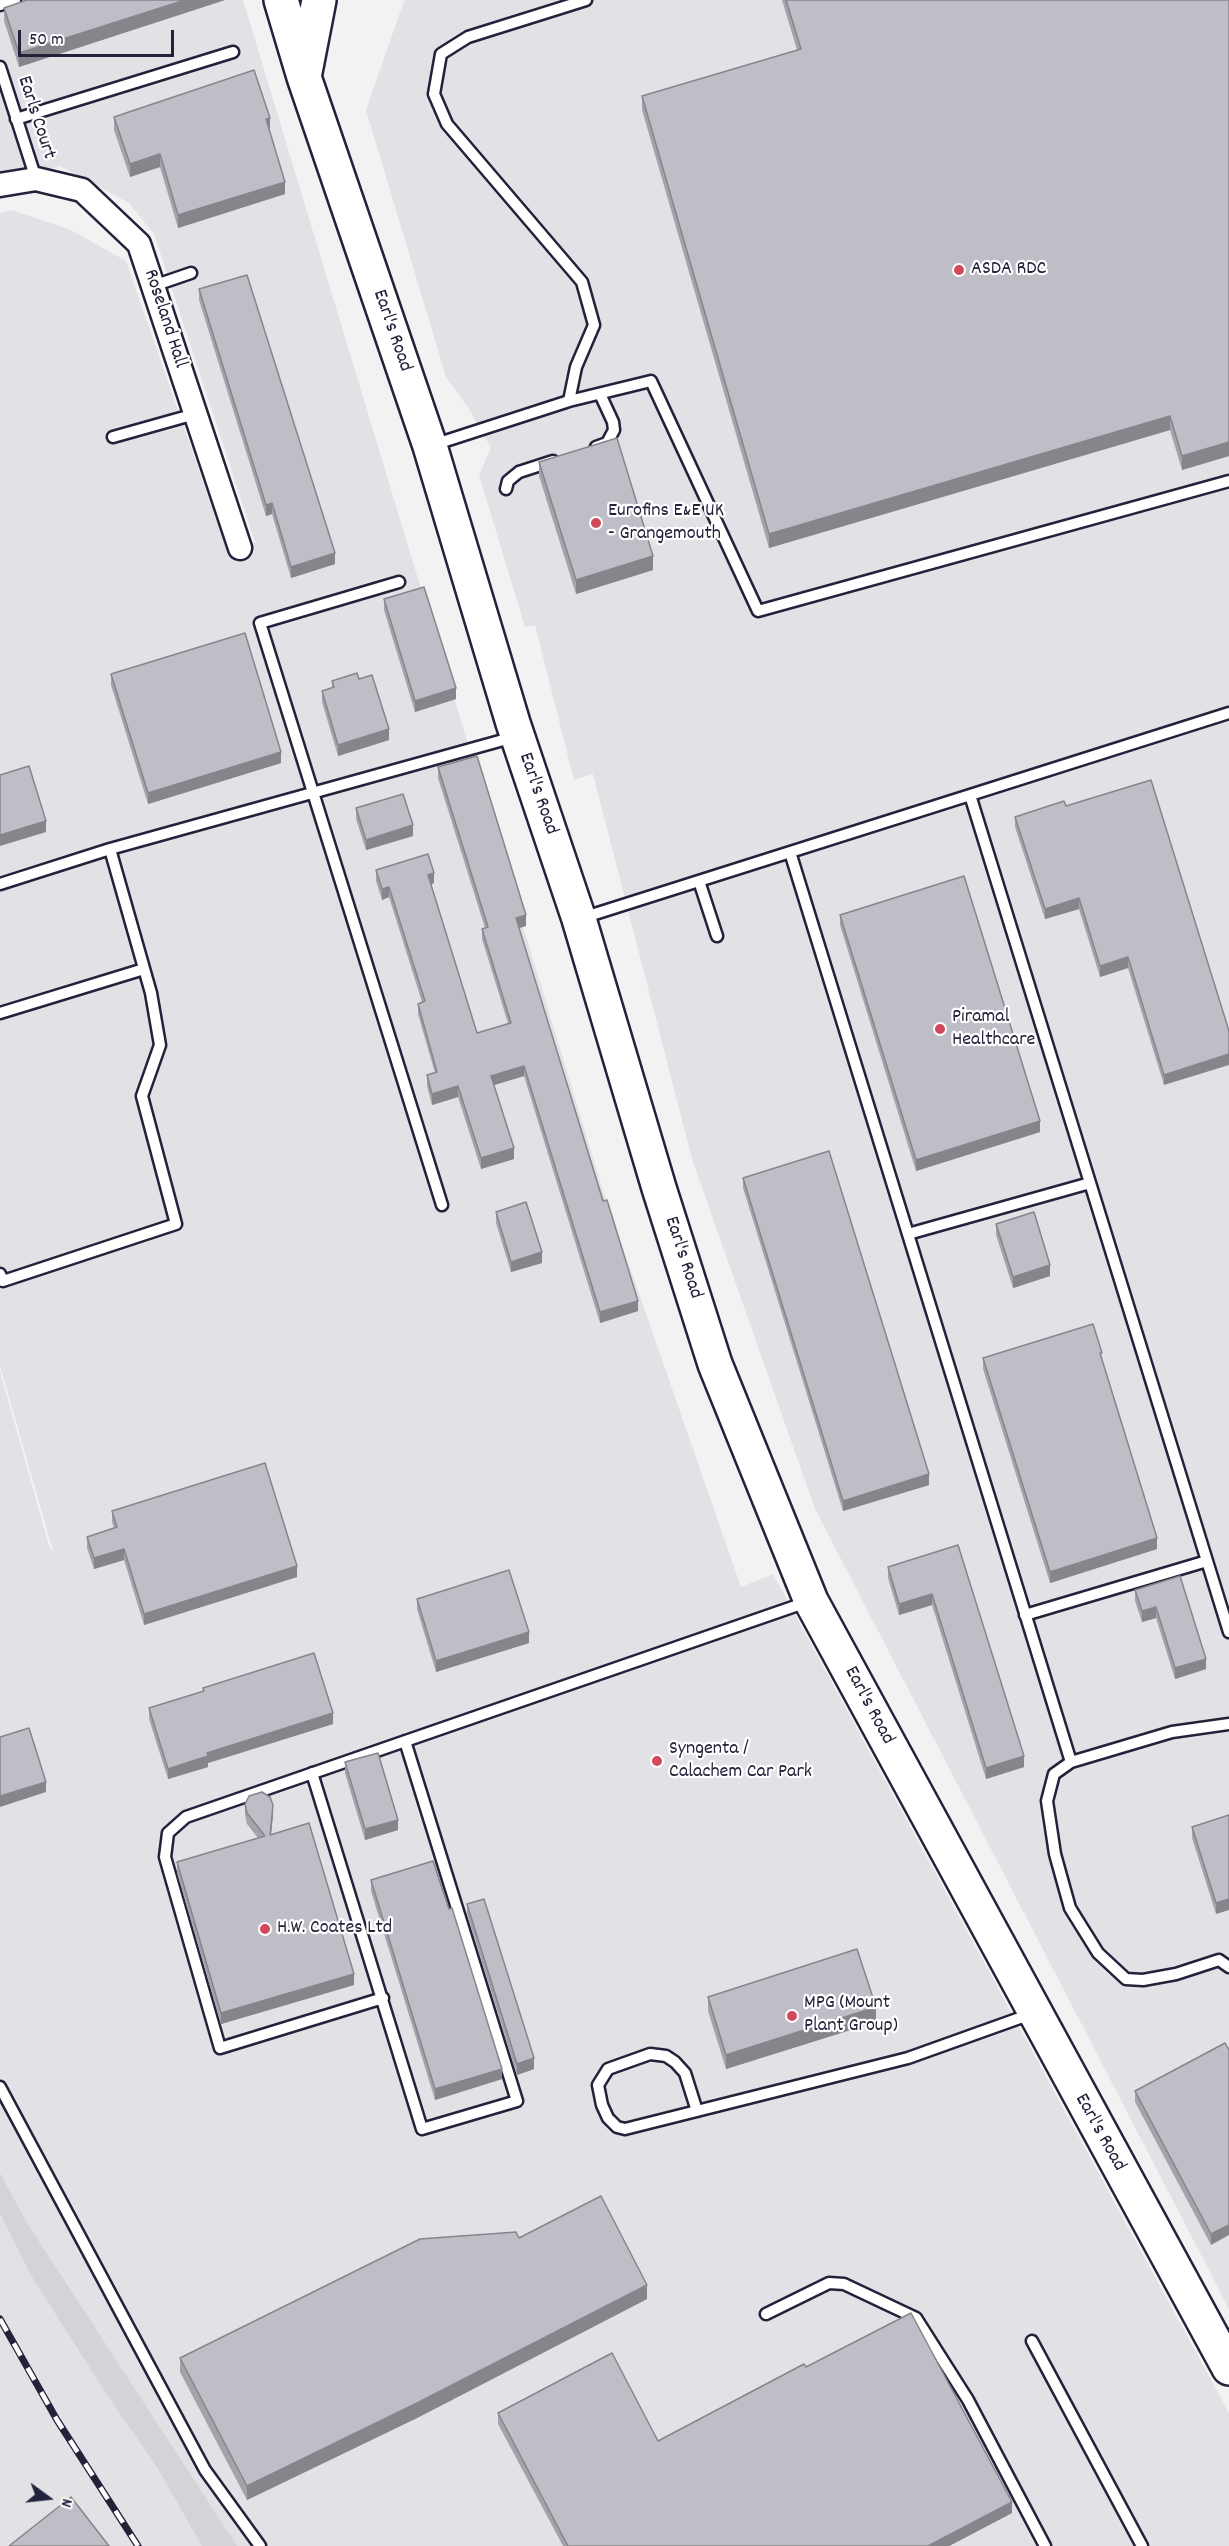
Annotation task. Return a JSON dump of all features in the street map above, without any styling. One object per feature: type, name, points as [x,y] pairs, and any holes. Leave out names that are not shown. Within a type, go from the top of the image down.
[{"type":"main road","name":"Earl's Road","points":[[281,0],[304,77],[430,446],[517,736],[579,919],[659,1188],[715,1364],[811,1601],[1229,2368]]},
{"type":"main road","name":"Earl's Road","points":[[304,77],[319,0]]},
{"type":"street","name":"Roseland Hall","points":[[0,185],[36,179],[82,190],[139,244],[240,548]]},
{"type":"lane","points":[[0,5],[15,0]]},
{"type":"lane","points":[[569,401],[576,367],[594,325],[582,282],[447,124],[434,94],[441,54],[468,37],[586,0]]},
{"type":"lane","points":[[16,119],[233,52]]},
{"type":"lane","name":"Earls Court","points":[[0,68],[36,179]]},
{"type":"lane","points":[[153,286],[191,273]]},
{"type":"lane","points":[[430,446],[569,401],[651,381],[758,611],[1229,482]]},
{"type":"lane","points":[[586,450],[607,442],[614,430],[613,422],[600,393]]},
{"type":"lane","points":[[112,437],[195,414]]},
{"type":"lane","points":[[506,489],[508,482],[519,472],[565,457]]},
{"type":"lane","points":[[399,582],[260,623],[442,1205]]},
{"type":"lane","points":[[579,919],[1229,713]]},
{"type":"lane","points":[[0,884],[110,849],[517,736]]},
{"type":"lane","points":[[970,795],[1229,1632]]},
{"type":"lane","points":[[0,1274],[3,1281],[176,1224],[142,1096],[160,1045],[144,969],[110,849]]},
{"type":"lane","points":[[790,852],[1071,1761]]},
{"type":"lane","points":[[699,881],[717,936]]},
{"type":"lane","points":[[0,1012],[144,969]]},
{"type":"lane","points":[[908,1234],[1090,1183]]},
{"type":"lane","points":[[1025,1615],[1207,1561]]},
{"type":"lane","points":[[383,1998],[220,2048],[165,1857],[168,1833],[186,1816],[811,1601]]},
{"type":"lane","points":[[1229,1724],[1172,1732],[1071,1761],[1054,1774],[1047,1802],[1054,1854],[1071,1908],[1098,1953],[1126,1978],[1143,1980],[1176,1974],[1219,1960],[1229,1967]]},
{"type":"lane","points":[[312,1773],[422,2129],[517,2101],[405,1741]]},
{"type":"lane","points":[[697,2111],[685,2073],[666,2056],[650,2054],[608,2069],[598,2085],[602,2105],[608,2118],[617,2127],[625,2129],[697,2111],[908,2058],[1034,2013]]},
{"type":"lane","points":[[0,2087],[205,2470],[260,2546]]},
{"type":"lane","points":[[766,2314],[829,2283],[844,2284],[916,2318],[968,2400],[1045,2546]]},
{"type":"lane","points":[[1032,2341],[1142,2546]]},
{"type":"shaded area","points":[[0,0],[243,0],[601,1184],[741,1587],[773,1574],[1229,2413],[1229,2546],[0,2546],[0,1371],[49,1546],[54,1554],[0,1366],[0,213],[12,210],[71,230],[126,261],[227,551],[255,542],[154,234],[129,203],[60,166],[0,181]]},
{"type":"shaded area","points":[[1229,0],[1229,2309],[815,1509],[692,1159],[593,774],[574,780],[535,625],[525,627],[479,475],[491,448],[469,409],[446,377],[366,110],[404,1]]},
{"type":"shaded area","points":[[0,2173],[27,2223],[237,2546],[202,2546],[157,2467],[111,2401],[32,2277],[0,2213]]},
{"type":"building","points":[[27,0],[185,0],[19,53],[4,8]]},
{"type":"building","name":"ASDA RDC","points":[[786,0],[1229,0],[1229,442],[1182,456],[1170,416],[769,534],[642,96],[801,49]]},
{"type":"building","points":[[254,70],[270,118],[266,119],[285,182],[178,215],[160,154],[130,164],[114,117]]},
{"type":"building","points":[[247,275],[335,553],[291,567],[272,503],[266,505],[199,289]]},
{"type":"building","name":"Eurofins E&E UK - Grangemouth","points":[[617,438],[653,556],[576,580],[539,462]]},
{"type":"building","points":[[424,587],[456,688],[415,701],[384,599]]},
{"type":"building","points":[[245,633],[281,752],[148,793],[111,674]]},
{"type":"building","points":[[357,673],[359,679],[372,675],[389,729],[338,745],[322,691],[334,687],[332,681]]},
{"type":"building","points":[[477,756],[526,915],[516,918],[603,1201],[607,1200],[638,1301],[600,1312],[524,1066],[491,1076],[514,1148],[481,1158],[458,1086],[432,1094],[427,1075],[437,1072],[418,1004],[425,1001],[389,887],[382,889],[376,870],[428,854],[434,873],[428,875],[477,1033],[511,1023],[482,929],[488,927],[438,767]]},
{"type":"building","points":[[29,766],[46,821],[0,835],[0,775]]},
{"type":"building","points":[[1151,780],[1229,1031],[1229,1054],[1164,1075],[1128,957],[1100,966],[1079,898],[1045,909],[1015,817],[1064,801],[1066,806]]},
{"type":"building","points":[[403,794],[413,825],[366,840],[356,808]]},
{"type":"building","name":"Piramal Healthcare","points":[[964,876],[1040,1121],[916,1160],[840,915]]},
{"type":"building","points":[[829,1151],[929,1474],[843,1501],[743,1178]]},
{"type":"building","points":[[526,1202],[542,1252],[511,1262],[496,1212]]},
{"type":"building","points":[[1034,1212],[1050,1265],[1013,1277],[996,1224]]},
{"type":"building","points":[[1093,1324],[1157,1538],[1050,1572],[983,1358]]},
{"type":"building","points":[[265,1463],[297,1566],[144,1614],[124,1549],[94,1558],[87,1537],[117,1527],[112,1511]]},
{"type":"building","points":[[958,1545],[1024,1756],[986,1768],[932,1594],[899,1604],[888,1567]]},
{"type":"building","points":[[509,1570],[529,1632],[436,1661],[417,1599]]},
{"type":"building","points":[[1180,1576],[1206,1659],[1175,1668],[1156,1607],[1142,1611],[1135,1590]]},
{"type":"building","points":[[314,1653],[333,1713],[207,1753],[208,1756],[168,1769],[149,1708],[204,1691],[203,1688]]},
{"type":"building","points":[[29,1728],[46,1782],[0,1796],[0,1737]]},
{"type":"building","points":[[378,1753],[398,1820],[365,1829],[345,1762]]},
{"type":"building","name":"H.W. Coates Ltd","points":[[262,1792],[270,1797],[273,1805],[270,1835],[309,1823],[354,1974],[221,2013],[177,1862],[265,1836],[247,1813],[245,1804],[249,1796]]},
{"type":"building","points":[[1229,1815],[1229,1899],[1216,1903],[1192,1827]]},
{"type":"building","name":"H.W. Coates Ltd","points":[[433,1861],[449,1909],[452,1908],[502,2069],[435,2089],[371,1880]]},
{"type":"building","points":[[484,1899],[534,2058],[517,2064],[467,1904]]},
{"type":"building","name":"MPG (Mount Plant Group)","points":[[857,1949],[876,2007],[726,2055],[708,1997]]},
{"type":"building","points":[[1225,2043],[1229,2050],[1229,2225],[1211,2234],[1135,2091]]},
{"type":"building","points":[[601,2196],[647,2285],[417,2403],[247,2486],[180,2358],[420,2239],[516,2232],[519,2238]]},
{"type":"building","points":[[911,2313],[1012,2502],[928,2546],[568,2546],[498,2413],[612,2353],[658,2441],[804,2364],[806,2367]]},
{"type":"building","points":[[71,2497],[109,2546],[9,2546]]},
{"type":"railway","points":[[0,2319],[57,2420],[138,2546]]},
{"type":"place","name":"ASDA RDC","points":[[959,270]]},
{"type":"place","name":"Eurofins E&E UK - Grangemouth","points":[[596,523]]},
{"type":"place","name":"Piramal Healthcare","points":[[940,1029]]},
{"type":"place","name":"Syngenta / Calachem Car Park","points":[[657,1761]]},
{"type":"place","name":"H.W. Coates Ltd","points":[[265,1929]]},
{"type":"place","name":"MPG (Mount Plant Group)","points":[[792,2016]]}]
